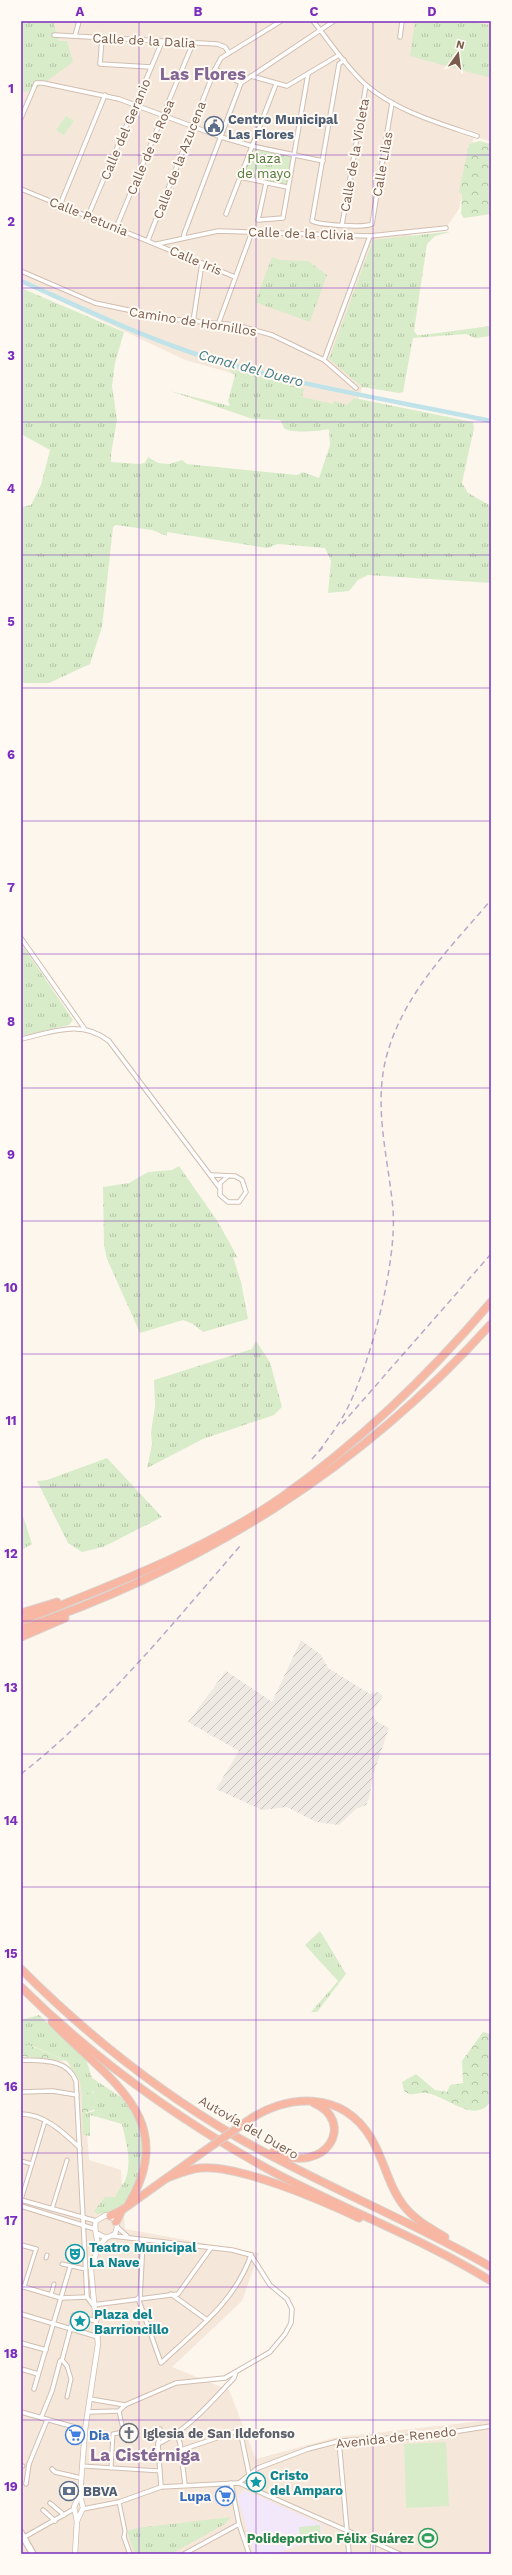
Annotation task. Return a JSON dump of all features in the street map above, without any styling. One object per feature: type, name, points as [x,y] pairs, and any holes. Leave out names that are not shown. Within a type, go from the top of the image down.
[{"type":"highway","points":[[21,1621],[90,1594],[178,1555],[281,1497],[336,1456],[413,1388],[491,1302]]},
{"type":"highway","points":[[21,1629],[76,1610],[180,1564],[244,1529],[283,1504],[385,1427],[451,1366],[491,1324]]},
{"type":"highway","points":[[21,1613],[90,1594]]},
{"type":"highway","points":[[21,1637],[41,1630],[76,1610]]},
{"type":"highway","name":"Autovía del Duero","points":[[21,1969],[79,2023],[154,2083],[224,2129],[262,2151],[491,2267]]},
{"type":"highway","points":[[21,1987],[114,2083],[133,2104],[140,2118],[147,2142],[146,2162],[142,2180],[117,2224]]},
{"type":"highway","name":"Autovía del Duero","points":[[21,1987],[87,2047],[141,2090],[207,2134],[278,2174],[430,2247],[491,2283]]},
{"type":"highway","points":[[154,2083],[268,2150],[294,2158],[306,2159],[324,2152],[331,2142],[333,2134],[332,2122],[327,2112],[318,2105],[304,2101]]},
{"type":"highway","points":[[110,2216],[125,2208],[246,2122],[280,2103],[304,2101],[328,2104],[357,2121],[371,2137],[404,2206],[424,2225],[491,2262]]},
{"type":"highway","points":[[167,2178],[200,2168],[229,2170],[243,2174],[351,2214],[427,2249],[491,2283]]},
{"type":"main road","points":[[22,2537],[33,2554]]},
{"type":"street","points":[[75,36],[79,21]]},
{"type":"street","name":"Calle de la Azucena","points":[[148,240],[215,69],[222,58],[281,21]]},
{"type":"street","points":[[313,21],[339,55],[366,85],[392,103],[416,116],[477,136]]},
{"type":"street","points":[[184,238],[184,234],[241,83],[322,32],[334,21]]},
{"type":"street","points":[[400,37],[402,21]]},
{"type":"street","name":"Calle de la Dalia","points":[[54,35],[221,45],[229,53]]},
{"type":"street","points":[[102,38],[100,64],[151,67]]},
{"type":"street","name":"Calle del Geranio","points":[[88,216],[134,104],[162,42]]},
{"type":"street","name":"Calle de la Rosa","points":[[116,228],[193,43]]},
{"type":"street","points":[[251,76],[287,86],[339,55]]},
{"type":"street","points":[[342,225],[312,220],[339,64],[344,60]]},
{"type":"street","points":[[215,69],[241,83]]},
{"type":"street","points":[[266,183],[258,220],[283,218],[308,74]]},
{"type":"street","points":[[21,118],[36,83],[105,96],[134,104],[221,137],[294,156],[323,161]]},
{"type":"street","points":[[226,214],[276,84]]},
{"type":"street","name":"Calle de la Violeta","points":[[342,225],[366,85]]},
{"type":"street","points":[[60,205],[105,96]]},
{"type":"street","name":"Calle Lilas","points":[[342,225],[367,226],[372,224],[392,103]]},
{"type":"street","points":[[240,177],[288,188]]},
{"type":"street","name":"Calle Petunia","points":[[21,189],[157,244]]},
{"type":"street","name":"Calle de la Clivia","points":[[157,244],[218,231],[370,236],[446,228]]},
{"type":"street","points":[[219,322],[252,232]]},
{"type":"street","points":[[324,360],[370,236]]},
{"type":"street","name":"Calle Iris","points":[[157,244],[235,277]]},
{"type":"street","points":[[193,322],[202,263]]},
{"type":"street","name":"Camino de Hornillos","points":[[21,271],[95,303],[193,322],[219,322],[272,335],[324,360],[356,388]]},
{"type":"street","points":[[21,938],[84,1028]]},
{"type":"street","points":[[21,1039],[84,1028],[97,1031],[109,1041],[211,1175],[219,1187],[220,1195],[228,1202],[236,1203],[244,1197],[246,1188],[242,1180],[235,1176],[227,1177],[211,1175]]},
{"type":"street","points":[[219,1187],[227,1177]]},
{"type":"street","points":[[21,2060],[56,2062],[65,2066],[74,2075],[77,2094],[80,2148],[81,2218],[87,2297],[93,2305]]},
{"type":"street","points":[[21,2092],[53,2091],[77,2094]]},
{"type":"street","points":[[21,2114],[45,2121],[55,2126],[80,2148]]},
{"type":"street","points":[[45,2121],[21,2200],[96,2221]]},
{"type":"street","points":[[52,2209],[67,2160]]},
{"type":"street","points":[[21,2161],[32,2164]]},
{"type":"street","points":[[21,2206],[95,2229]]},
{"type":"street","points":[[75,2554],[85,2430],[98,2337],[93,2305],[91,2270],[98,2247],[98,2234],[95,2229],[96,2221],[102,2216],[110,2216],[128,2236]]},
{"type":"street","points":[[112,2236],[117,2224]]},
{"type":"street","points":[[98,2234],[106,2238]]},
{"type":"street","points":[[88,2412],[119,2411],[125,2405],[176,2383],[221,2380],[270,2352],[285,2334],[291,2323],[292,2308],[286,2299],[270,2285],[251,2255],[211,2248],[143,2240],[128,2236],[112,2236],[106,2238],[98,2247]]},
{"type":"street","points":[[143,2240],[139,2298],[161,2363],[227,2301],[239,2281],[251,2255]]},
{"type":"street","points":[[21,2245],[36,2249],[23,2287],[61,2298],[87,2297]]},
{"type":"street","points":[[93,2305],[178,2294],[211,2248]]},
{"type":"street","points":[[62,2264],[70,2267],[85,2269]]},
{"type":"street","points":[[34,2389],[70,2267]]},
{"type":"street","points":[[51,2295],[54,2284]]},
{"type":"street","points":[[171,2294],[207,2320]]},
{"type":"street","points":[[21,2314],[98,2337]]},
{"type":"street","points":[[41,2418],[52,2391],[60,2361],[62,2360],[74,2315],[96,2321]]},
{"type":"street","points":[[21,2343],[46,2350]]},
{"type":"street","points":[[62,2360],[67,2366],[71,2379],[67,2397]]},
{"type":"street","points":[[21,2368],[38,2374]]},
{"type":"street","points":[[158,2444],[177,2435],[234,2378],[237,2371]]},
{"type":"street","points":[[90,2399],[125,2405]]},
{"type":"street","points":[[112,2468],[113,2434],[123,2432],[119,2411]]},
{"type":"street","points":[[21,2412],[85,2430]]},
{"type":"street","points":[[26,2484],[30,2464],[47,2420]]},
{"type":"street","name":"Avenida de Renedo","points":[[239,2483],[258,2468],[308,2449],[340,2441],[427,2436],[491,2426]]},
{"type":"street","points":[[160,2429],[158,2444],[161,2487]]},
{"type":"street","points":[[181,2450],[240,2430],[249,2474]]},
{"type":"street","points":[[177,2435],[181,2450],[185,2486]]},
{"type":"street","points":[[340,2441],[349,2554]]},
{"type":"street","points":[[82,2469],[112,2468],[160,2471]]},
{"type":"street","points":[[52,2469],[56,2472],[82,2478]]},
{"type":"street","points":[[231,2483],[239,2524],[249,2554]]},
{"type":"street","points":[[22,2537],[79,2508],[119,2502],[161,2487],[239,2483],[399,2554]]},
{"type":"street","points":[[119,2502],[125,2531],[124,2537],[130,2554]]},
{"type":"street","points":[[50,2503],[64,2515]]},
{"type":"street","points":[[43,2510],[55,2521]]},
{"type":"street","points":[[184,2554],[239,2524]]},
{"type":"street","points":[[373,2542],[373,2554]]},
{"type":"shaded area","points":[[21,21],[491,21],[491,142],[474,136],[459,209],[446,228],[412,233],[356,407],[327,406],[288,398],[228,372],[185,360],[21,282]]},
{"type":"shaded area","points":[[301,1640],[321,1655],[328,1668],[370,1694],[378,1692],[383,1696],[371,1713],[377,1722],[389,1728],[373,1775],[369,1798],[366,1805],[356,1809],[339,1825],[316,1822],[287,1807],[262,1810],[216,1789],[239,1751],[188,1722],[226,1671],[272,1702]]},
{"type":"shaded area","points":[[21,2057],[59,2059],[83,2076],[89,2160],[121,2170],[125,2229],[259,2253],[242,2301],[172,2367],[229,2390],[256,2459],[337,2437],[491,2420],[491,2554],[21,2554]]},
{"type":"shaded area","points":[[245,2490],[321,2524],[323,2544],[297,2546],[274,2554],[254,2554],[237,2496]]},
{"type":"green space","points":[[21,21],[53,21],[59,41],[67,41],[73,62],[36,89],[21,93]]},
{"type":"green space","points":[[415,21],[464,21],[491,25],[491,78],[410,56]]},
{"type":"green space","points":[[66,116],[74,121],[64,135],[56,130]]},
{"type":"green space","points":[[480,141],[491,144],[491,214],[464,218],[461,214],[462,194],[459,192],[469,144]]},
{"type":"green space","name":"Plaza de mayo","points":[[252,146],[294,156],[287,187],[240,177]]},
{"type":"green space","points":[[450,232],[435,236],[427,244],[414,331],[417,335],[422,335],[491,326],[491,336],[475,338],[466,334],[413,338],[403,392],[399,393],[362,387],[329,359],[373,240]]},
{"type":"green space","points":[[272,257],[280,260],[308,261],[327,275],[310,322],[255,302]]},
{"type":"green space","points":[[21,288],[124,332],[115,363],[112,386],[117,420],[111,462],[140,464],[145,463],[148,457],[158,463],[169,464],[182,460],[187,464],[297,475],[303,472],[319,478],[330,445],[329,429],[306,432],[287,430],[284,428],[280,420],[253,419],[170,391],[230,406],[228,401],[235,375],[225,367],[304,389],[302,397],[333,404],[334,401],[347,405],[354,398],[473,422],[474,428],[462,483],[468,493],[491,506],[491,583],[368,575],[358,580],[349,591],[328,593],[331,561],[325,548],[278,544],[267,548],[167,532],[167,536],[152,530],[116,525],[113,527],[102,627],[90,664],[49,683],[21,683],[21,507],[31,505],[41,485],[50,450],[21,434]]},
{"type":"green space","points":[[21,943],[73,1020],[69,1025],[21,1036]]},
{"type":"green space","points":[[179,1166],[218,1222],[238,1258],[233,1257],[241,1282],[248,1319],[203,1332],[193,1324],[183,1320],[140,1333],[107,1259],[104,1245],[103,1187],[129,1183],[148,1172],[172,1170]]},
{"type":"green space","points":[[256,1341],[270,1362],[282,1407],[274,1415],[203,1439],[147,1468],[152,1445],[151,1433],[155,1406],[154,1380],[252,1349]]},
{"type":"green space","points":[[107,1458],[162,1517],[103,1547],[82,1552],[68,1543],[37,1481],[47,1480]]},
{"type":"green space","points":[[21,1510],[32,1544],[21,1550]]},
{"type":"green space","points":[[320,1931],[346,1974],[317,2012],[311,2012],[338,1981],[305,1945]]},
{"type":"green space","points":[[39,2015],[86,2059],[92,2078],[124,2099],[140,2127],[143,2144],[143,2166],[126,2202],[109,2213],[97,2214],[94,2211],[105,2197],[116,2197],[117,2192],[126,2178],[128,2171],[128,2158],[127,2145],[122,2124],[90,2115],[90,2136],[83,2135],[82,2114],[95,2111],[89,2101],[94,2091],[82,2096],[80,2081],[67,2061],[33,2046],[21,2046],[21,2020]]},
{"type":"green space","points":[[483,2032],[491,2034],[491,2101],[485,2108],[469,2110],[461,2108],[435,2095],[427,2093],[409,2094],[404,2091],[402,2082],[416,2074],[435,2090],[447,2092],[450,2085],[463,2083],[462,2061]]},
{"type":"green space","points":[[29,2045],[67,2061],[21,2056],[21,2046]]},
{"type":"green space","points":[[91,2091],[94,2094],[90,2101],[98,2108],[82,2114],[82,2096]]},
{"type":"green space","points":[[446,2442],[449,2506],[406,2508],[404,2444]]},
{"type":"green space","points":[[231,2517],[225,2524],[171,2554],[135,2554],[127,2531],[137,2528]]},
{"type":"green space","points":[[320,2525],[321,2539],[300,2541],[299,2527]]},
{"type":"waterway","name":"Canal del Duero","points":[[21,281],[137,332],[208,358],[313,385],[491,421]]},
{"type":"railway","points":[[319,1451],[335,1429],[349,1405],[358,1385],[374,1336],[387,1282],[393,1231],[393,1209],[383,1130],[381,1090],[383,1071],[388,1051],[396,1029],[418,989],[431,971],[491,900]]},
{"type":"railway","points":[[342,1424],[491,1254]]},
{"type":"railway","points":[[312,1459],[323,1447]]},
{"type":"railway","points":[[21,1774],[81,1721],[137,1664],[241,1545]]},
{"type":"place","name":"Centro Municipal Las Flores","points":[[214,126]]},
{"type":"place","name":"Teatro Municipal La Nave","points":[[75,2254]]},
{"type":"place","name":"Plaza del Barrioncillo","points":[[80,2321]]},
{"type":"place","name":"Iglesia de San Ildefonso","points":[[129,2433]]},
{"type":"place","name":"Dia","points":[[75,2435]]},
{"type":"place","name":"Cristo del Amparo","points":[[256,2482]]},
{"type":"place","name":"BBVA","points":[[69,2491]]},
{"type":"place","name":"Lupa","points":[[225,2496]]},
{"type":"place","name":"Polideportivo Félix Suárez","points":[[428,2538]]},
{"type":"district","name":"Las Flores","points":[[203,74]]},
{"type":"district","name":"La Cistérniga","points":[[145,2455]]}]
